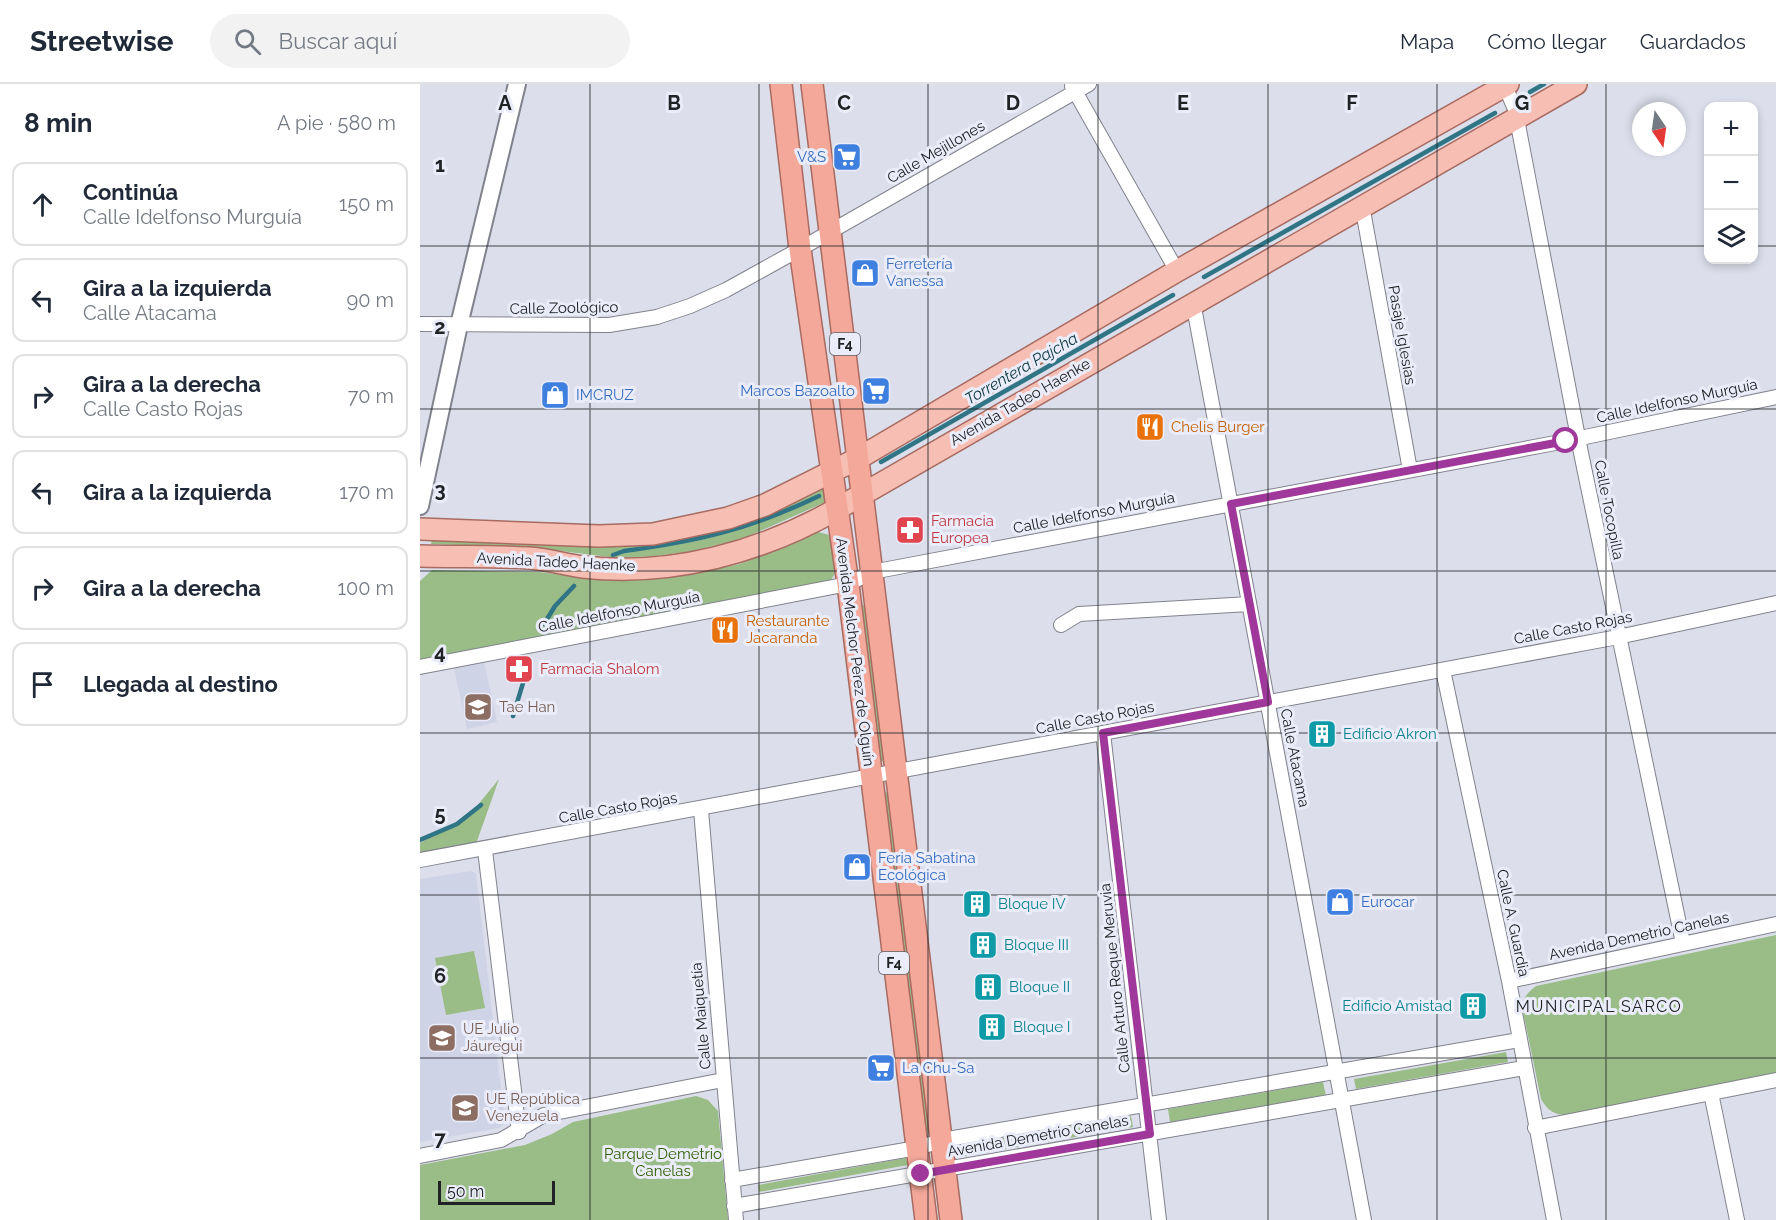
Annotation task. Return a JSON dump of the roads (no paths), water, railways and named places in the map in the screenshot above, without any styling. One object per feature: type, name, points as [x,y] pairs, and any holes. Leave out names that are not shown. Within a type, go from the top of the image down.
[{"type":"highway","name":"Avenida Melchor Pérez de Olguín","points":[[781,84],[800,249],[848,584],[926,1220]]},
{"type":"highway","name":"Avenida Melchor Pérez de Olguín","points":[[812,84],[860,458],[895,773],[951,1220]]},
{"type":"main road","name":"Avenida Tadeo Haenke","points":[[420,556],[530,558],[584,567],[621,568],[687,563],[745,550],[781,536],[837,509],[1193,302],[1576,84]]},
{"type":"main road","name":"Avenida Tadeo Haenke","points":[[424,530],[599,536],[653,534],[728,518],[765,505],[860,458],[1177,271],[1506,85]]},
{"type":"street","points":[[420,551],[424,530],[420,506],[459,326],[517,84]]},
{"type":"street","name":"Calle Mejillones","points":[[830,231],[1073,88],[1089,84]]},
{"type":"street","name":"Calle Tocopilla","points":[[1506,85],[1517,117],[1578,438],[1683,943]]},
{"type":"street","points":[[1073,88],[1177,271]]},
{"type":"street","name":"Pasaje Iglesias","points":[[1362,205],[1410,471]]},
{"type":"street","name":"Calle Zoológico","points":[[420,324],[609,325],[657,317],[726,290],[830,231]]},
{"type":"street","name":"Calle Atacama","points":[[1193,302],[1364,1220]]},
{"type":"street","name":"Calle Idelfonso Murguía","points":[[420,667],[848,584],[872,572],[1410,471],[1776,397]]},
{"type":"street","name":"Calle Casto Rojas","points":[[420,860],[701,810],[1618,637],[1776,603]]},
{"type":"street","points":[[1061,625],[1079,614],[1250,604]]},
{"type":"street","name":"Calle A. Guardia","points":[[1443,670],[1509,981],[1554,1220]]},
{"type":"street","name":"Calle Arturo Reque Meruvia","points":[[1103,733],[1159,1220]]},
{"type":"street","name":"Calle Maiquetía","points":[[701,810],[735,1213]]},
{"type":"street","points":[[485,850],[519,1132]]},
{"type":"street","name":"Avenida Demetrio Canelas","points":[[1509,981],[1776,924]]},
{"type":"street","name":"Avenida Demetrio Canelas","points":[[732,1180],[1520,1040]]},
{"type":"street","name":"Avenida Demetrio Canelas","points":[[735,1213],[945,1169],[1524,1068]]},
{"type":"street","points":[[420,1156],[501,1140],[519,1132],[544,1115],[723,1080]]},
{"type":"street","points":[[1535,1128],[1776,1080]]},
{"type":"street","points":[[1711,1093],[1737,1220]]},
{"type":"waterway","name":"Torrentera Pajcha","points":[[1530,92],[1544,84]]},
{"type":"waterway","name":"Torrentera Pajcha","points":[[1204,277],[1495,113]]},
{"type":"waterway","name":"Torrentera Pajcha","points":[[881,462],[1173,295]]},
{"type":"waterway","name":"Torrentera Pajcha","points":[[613,555],[724,532],[770,517],[819,496]]},
{"type":"waterway","name":"Torrentera Pajcha","points":[[544,624],[555,606],[574,586]]},
{"type":"waterway","name":"Torrentera Pajcha","points":[[513,716],[530,660]]},
{"type":"waterway","name":"Torrentera Pajcha","points":[[420,840],[457,824],[481,805]]},
{"type":"place","name":"V&S","points":[[847,157]]},
{"type":"place","name":"Ferretería Vanessa","points":[[865,273]]},
{"type":"place","name":"Marcos Bazoalto","points":[[876,391]]},
{"type":"place","name":"IMCRUZ","points":[[555,395]]},
{"type":"place","name":"Chelis Burger","points":[[1150,427]]},
{"type":"place","name":"Farmacia Europea","points":[[910,530]]},
{"type":"place","name":"Restaurante Jacaranda","points":[[725,630]]},
{"type":"place","name":"Farmacia Shalom","points":[[519,669]]},
{"type":"place","name":"Tae Han","points":[[478,707]]},
{"type":"place","name":"Edificio Akron","points":[[1322,734]]},
{"type":"place","name":"Feria Sabatina Ecológica","points":[[857,867]]},
{"type":"place","name":"Eurocar","points":[[1340,902]]},
{"type":"place","name":"Bloque IV","points":[[977,904]]},
{"type":"place","name":"Bloque III","points":[[983,945]]},
{"type":"place","name":"Bloque II","points":[[988,987]]},
{"type":"place","name":"Edificio Amistad","points":[[1473,1006]]},
{"type":"place","name":"Bloque I","points":[[992,1027]]},
{"type":"place","name":"UE Julio Jáuregui","points":[[442,1038]]},
{"type":"place","name":"La Chu-Sa","points":[[881,1068]]},
{"type":"place","name":"UE República Venezuela","points":[[465,1108]]},
{"type":"district","name":"MUNICIPAL SARCO","points":[[1599,1006]]},
{"type":"park label","name":"Parque Demetrio Canelas","points":[[663,1162]]}]
